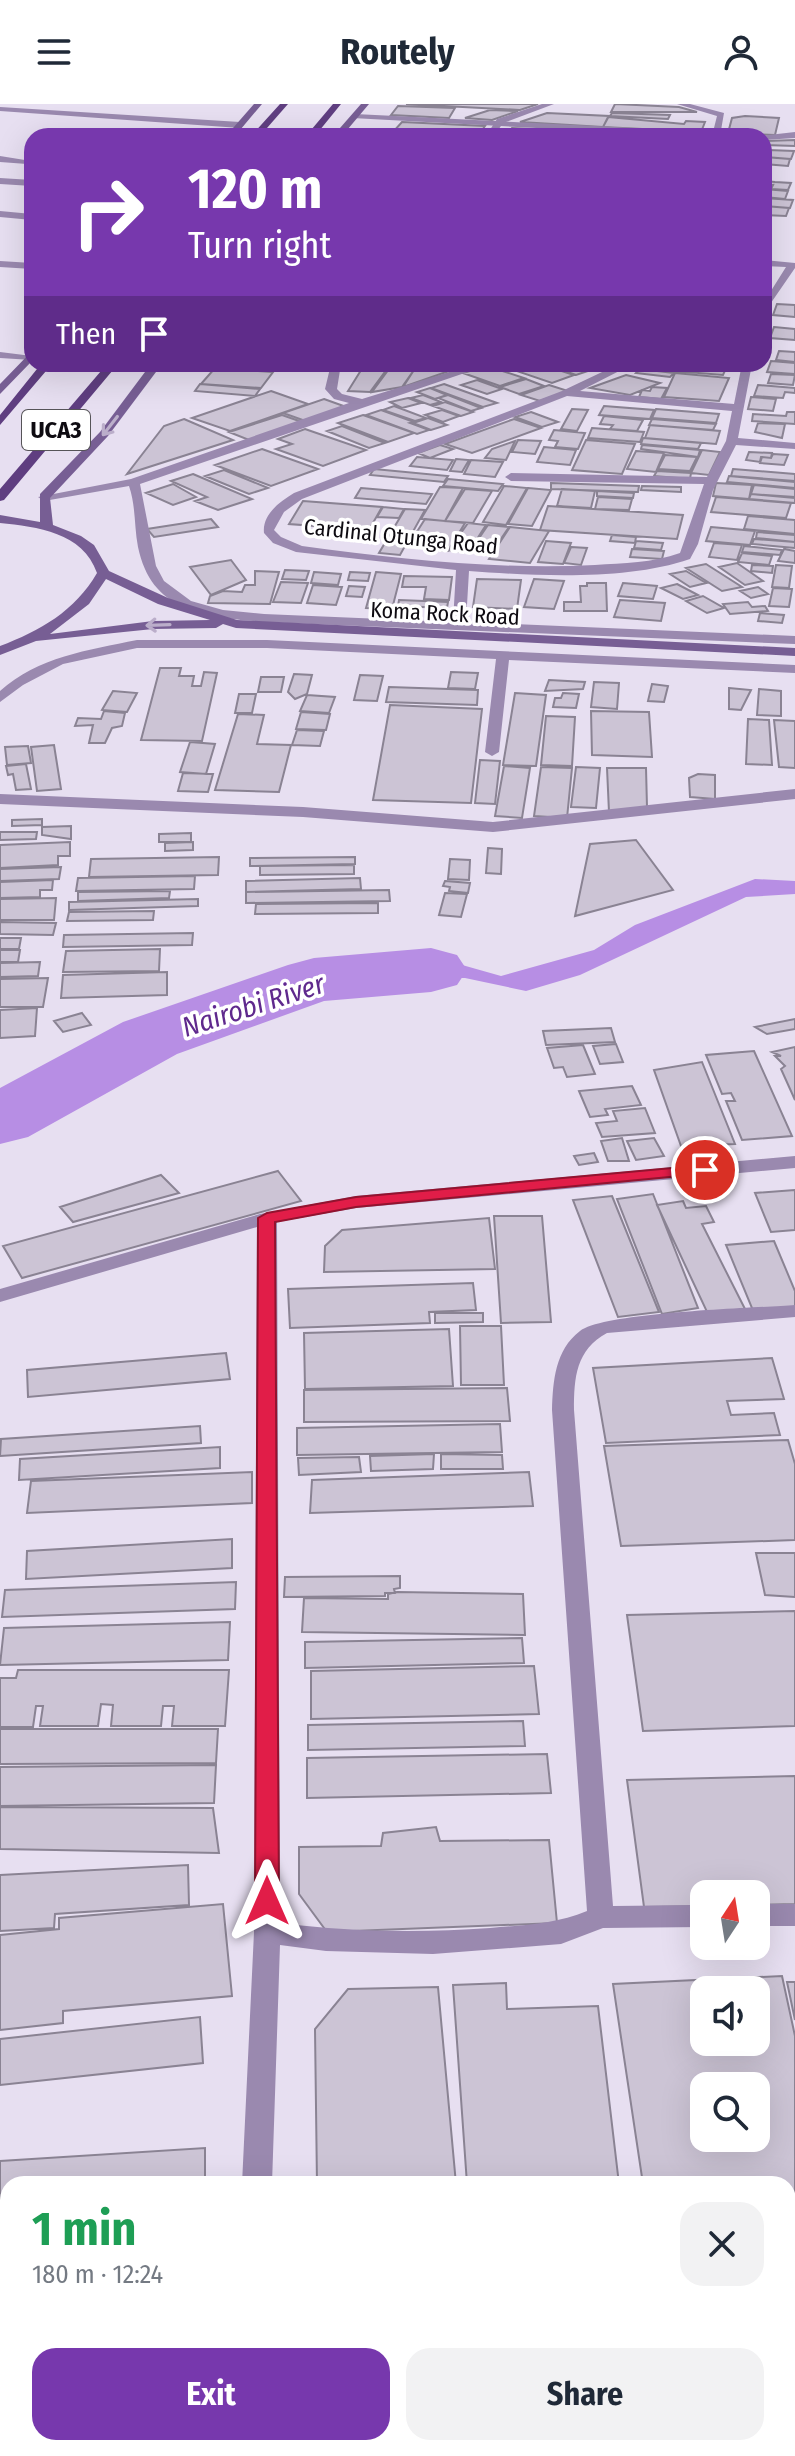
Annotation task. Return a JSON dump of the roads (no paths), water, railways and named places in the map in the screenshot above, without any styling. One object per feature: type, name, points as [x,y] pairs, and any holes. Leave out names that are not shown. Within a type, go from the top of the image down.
[{"type":"main road","points":[[237,128],[258,104]]},
{"type":"main road","points":[[262,128],[284,104]]},
{"type":"main road","points":[[317,128],[337,104]]},
{"type":"main road","points":[[344,128],[365,104]]},
{"type":"main road","name":"UCA3","points":[[0,391],[24,364]]},
{"type":"main road","name":"UCA3","points":[[0,422],[41,372]]},
{"type":"main road","name":"UCA3","points":[[0,497],[106,372]]},
{"type":"main road","name":"UCA3","points":[[44,497],[104,434],[151,372]]},
{"type":"main road","points":[[44,497],[47,527]]},
{"type":"main road","points":[[0,519],[47,527],[92,550],[103,573],[95,590],[78,607],[28,641]]},
{"type":"main road","name":"Koma Rock Road","points":[[103,573],[163,601],[236,624],[795,652]]},
{"type":"main road","points":[[0,651],[28,641],[153,625],[236,624]]},
{"type":"street","points":[[495,128],[498,124],[550,104]]},
{"type":"street","points":[[674,104],[711,109],[721,115],[718,128]]},
{"type":"street","points":[[0,109],[240,125]]},
{"type":"street","points":[[355,116],[571,128]]},
{"type":"street","points":[[772,136],[795,135]]},
{"type":"street","points":[[0,159],[24,161]]},
{"type":"street","points":[[0,181],[24,182]]},
{"type":"street","points":[[0,214],[24,216]]},
{"type":"street","points":[[772,263],[794,263]]},
{"type":"street","points":[[772,297],[794,263]]},
{"type":"street","points":[[0,264],[24,266]]},
{"type":"street","points":[[0,355],[24,356]]},
{"type":"street","points":[[334,372],[331,389],[338,397],[362,402]]},
{"type":"street","points":[[44,497],[133,482],[362,402],[460,372]]},
{"type":"street","name":"Cardinal Otunga Road","points":[[611,372],[566,393],[298,496],[275,514],[268,530],[277,540],[300,549],[463,565],[555,569],[668,562],[685,556],[692,544],[711,481],[732,441],[746,372]]},
{"type":"street","points":[[566,393],[739,408]]},
{"type":"street","points":[[732,441],[795,446]]},
{"type":"street","points":[[511,477],[711,481]]},
{"type":"street","points":[[133,482],[142,501],[146,561],[155,583],[176,600],[201,610],[228,615],[459,627],[795,640]]},
{"type":"street","points":[[459,627],[463,565]]},
{"type":"street","points":[[0,698],[18,682],[59,661],[137,644],[267,644],[795,669]]},
{"type":"street","points":[[492,752],[503,656]]},
{"type":"street","points":[[0,799],[318,813],[493,827],[795,794]]},
{"type":"street","points":[[0,1296],[111,1261],[267,1218],[356,1202],[795,1162]]},
{"type":"street","points":[[257,2176],[267,1932],[267,1218]]},
{"type":"street","points":[[601,1917],[563,1410],[569,1354],[584,1335],[614,1325],[795,1311]]},
{"type":"street","points":[[770,1915],[795,1915]]},
{"type":"street","points":[[267,1932],[326,1940],[433,1943],[561,1933],[601,1917],[690,1916]]},
{"type":"waterway","name":"Nairobi River","points":[[0,1120],[150,1038],[314,980],[431,970]]}]
